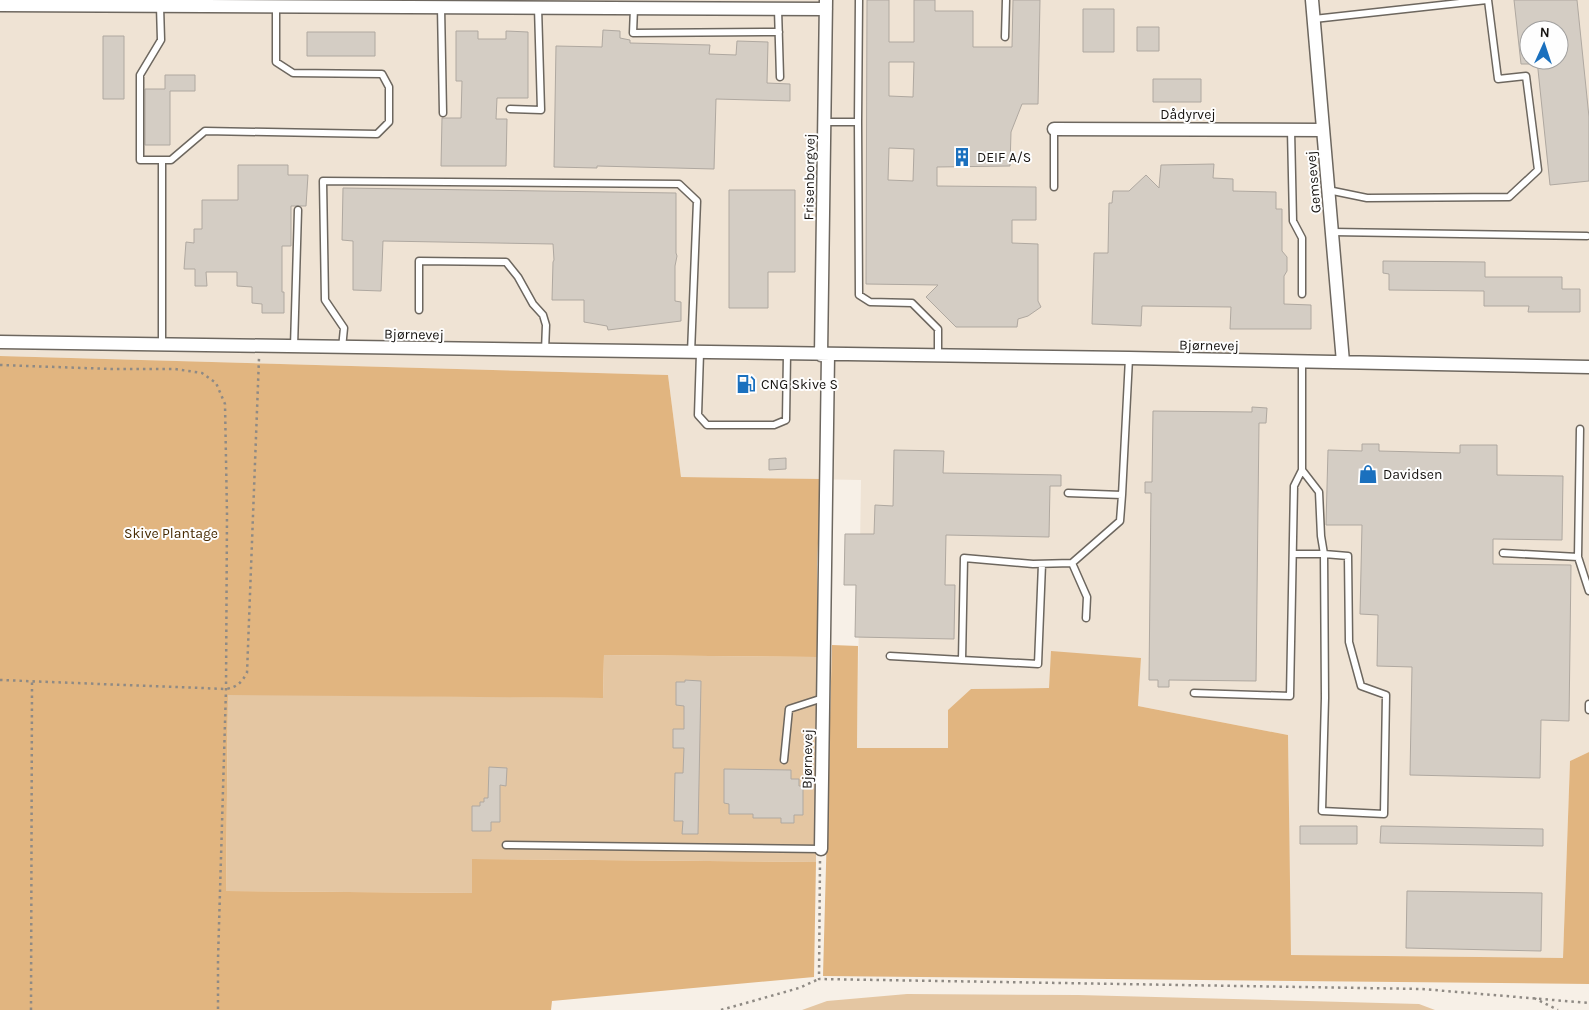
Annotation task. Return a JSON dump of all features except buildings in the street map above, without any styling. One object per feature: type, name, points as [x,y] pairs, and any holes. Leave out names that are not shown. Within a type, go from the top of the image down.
[{"type":"street","name":"Gemsevej","points":[[1312,0],[1343,362]]},
{"type":"street","points":[[0,6],[448,5],[778,9],[826,4]]},
{"type":"street","name":"Frisenborgvej","points":[[825,355],[824,122],[826,4]]},
{"type":"street","name":"Dådyrvej","points":[[1054,129],[1323,130]]},
{"type":"street","name":"Bjørnevej","points":[[0,342],[1129,358],[1589,367]]},
{"type":"street","name":"Bjørnevej","points":[[820,849],[825,355]]},
{"type":"lane","points":[[859,0],[859,295],[870,302],[912,303],[938,329],[938,356]]},
{"type":"lane","points":[[1006,0],[1006,37]]},
{"type":"lane","points":[[1314,19],[1487,0],[1498,78],[1526,76],[1538,170],[1509,197],[1367,198],[1328,190]]},
{"type":"lane","points":[[443,113],[448,5]]},
{"type":"lane","points":[[160,6],[160,40],[140,74],[140,160],[171,160],[205,132],[378,134],[389,122],[389,87],[382,74],[293,73],[276,62],[276,6]]},
{"type":"lane","points":[[510,109],[541,110],[538,7]]},
{"type":"lane","points":[[634,8],[634,32],[779,32]]},
{"type":"lane","points":[[778,9],[780,77]]},
{"type":"lane","points":[[824,122],[858,122]]},
{"type":"lane","points":[[1054,129],[1054,187]]},
{"type":"lane","points":[[1291,130],[1293,221],[1302,238],[1302,294]]},
{"type":"lane","points":[[162,160],[162,345]]},
{"type":"lane","points":[[342,348],[344,328],[324,300],[323,181],[679,184],[697,201],[695,353],[698,415],[707,424],[774,426],[786,420],[787,354]]},
{"type":"lane","points":[[294,347],[298,210]]},
{"type":"lane","points":[[1332,232],[1587,236]]},
{"type":"lane","points":[[419,310],[419,261],[506,262],[518,277],[533,304],[543,315],[546,325],[545,351]]},
{"type":"lane","points":[[962,660],[964,558],[1042,564],[1072,564],[1120,521],[1129,358]]},
{"type":"lane","points":[[1194,693],[1290,696],[1294,486],[1302,470],[1302,362]]},
{"type":"lane","points":[[1580,429],[1578,556],[1589,591]]},
{"type":"lane","points":[[1293,554],[1324,554],[1348,556],[1349,642],[1361,686],[1386,696],[1384,814],[1322,810],[1325,698],[1324,554],[1321,536],[1319,492],[1302,470]]},
{"type":"lane","points":[[1068,493],[1122,495]]},
{"type":"lane","points":[[1502,553],[1578,556]]},
{"type":"lane","points":[[890,656],[1038,664],[1042,564]]},
{"type":"lane","points":[[1072,564],[1087,597],[1086,618]]},
{"type":"lane","points":[[784,760],[789,709],[823,698]]},
{"type":"lane","points":[[1589,704],[1589,710]]},
{"type":"lane","points":[[506,845],[820,849]]},
{"type":"path","points":[[0,680],[226,689],[236,687],[242,682],[247,673],[259,346]]},
{"type":"path","points":[[0,365],[112,370],[175,369],[202,373],[216,383],[225,404],[227,514],[226,689],[218,1010]]},
{"type":"path","points":[[31,1010],[32,681]]},
{"type":"path","points":[[819,979],[820,849]]},
{"type":"path","points":[[721,1010],[799,988],[819,979],[1422,989],[1589,1003]]},
{"type":"path","points":[[1533,998],[1558,1010]]},
{"type":"shaded area","points":[[0,0],[1589,0],[1589,752],[1570,761],[1563,958],[1290,955],[1288,735],[1138,706],[1141,658],[1049,688],[971,689],[949,748],[857,748],[861,480],[681,477],[668,375],[0,356]]},
{"type":"shaded area","points":[[604,655],[818,657],[816,862],[473,859],[472,893],[226,891],[228,694],[603,698]]},
{"type":"shaded area","points":[[907,994],[1078,995],[1419,1004],[1435,1010],[802,1010],[827,1001]]},
{"type":"green space","name":"Skive Plantage","points":[[0,356],[668,375],[681,477],[821,479],[817,565],[818,657],[604,655],[603,698],[228,695],[226,891],[472,893],[472,859],[816,862],[814,977],[552,1001],[551,1010],[0,1010]]},
{"type":"green space","points":[[832,645],[858,646],[857,748],[948,748],[948,710],[971,689],[1049,688],[1051,651],[1141,658],[1138,706],[1288,735],[1291,955],[1563,958],[1570,761],[1589,752],[1589,984],[823,976]]},
{"type":"place","name":"DEIF A/S","points":[[962,157]]},
{"type":"place","name":"CNG Skive S","points":[[746,384]]},
{"type":"place","name":"Davidsen","points":[[1368,474]]}]
